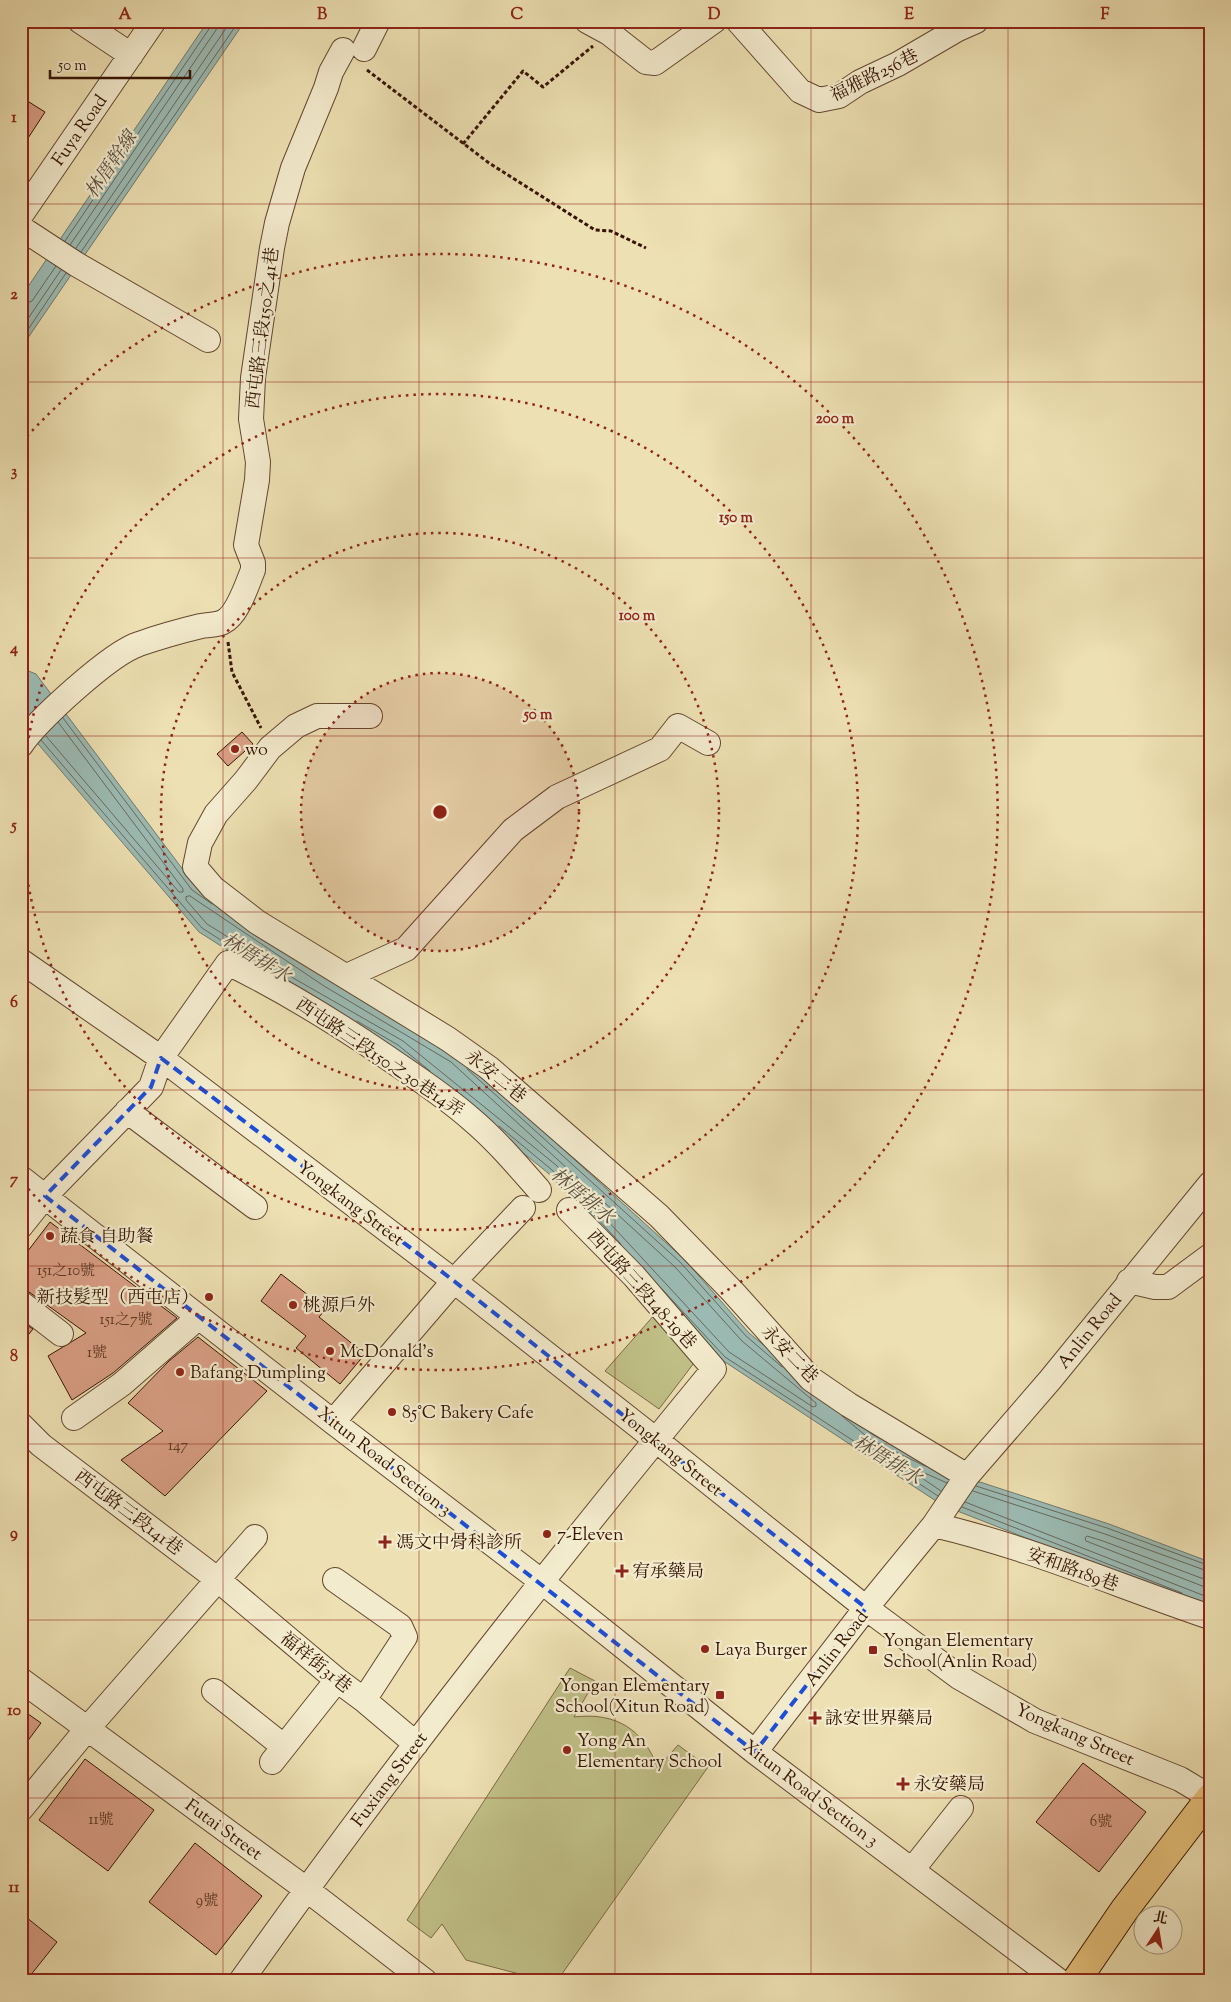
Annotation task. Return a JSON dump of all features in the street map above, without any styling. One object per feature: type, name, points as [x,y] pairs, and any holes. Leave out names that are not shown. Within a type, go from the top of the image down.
[{"type":"main road","points":[[1076,1981],[1125,1909],[1210,1798]]},
{"type":"street","points":[[80,21],[131,56]]},
{"type":"street","name":"Fuya Road","points":[[21,215],[154,21]]},
{"type":"street","name":"西屯路三段150之41巷","points":[[223,622],[236,610],[253,570],[253,563],[246,545],[257,480],[258,462],[251,419],[253,378],[277,223],[293,168],[331,72],[378,21]]},
{"type":"street","points":[[587,21],[609,33],[646,62],[655,63],[714,21]]},
{"type":"street","name":"福雅路256巷","points":[[738,21],[800,91],[819,100],[839,96],[860,82],[898,64],[958,29],[976,21]]},
{"type":"street","points":[[21,228],[76,264],[208,340]]},
{"type":"street","points":[[25,739],[75,690],[108,663],[136,645],[172,633],[223,622]]},
{"type":"street","points":[[195,866],[200,843],[216,814],[246,780],[270,748],[296,726],[317,716],[370,716]]},
{"type":"street","points":[[347,976],[406,949],[513,830],[557,797],[660,749],[678,726],[708,743]]},
{"type":"street","name":"永安二巷","points":[[252,758],[187,839],[184,848],[195,866],[213,888],[257,922],[448,1039],[496,1074],[659,1216],[733,1292],[812,1379],[849,1405],[967,1476]]},
{"type":"street","name":"Yongkang Street","points":[[21,961],[161,1058],[454,1281],[866,1608],[959,1677],[1035,1720],[1180,1779],[1210,1798]]},
{"type":"street","name":"西屯路三段150之30巷14弄","points":[[161,1058],[228,963],[262,979],[344,1028],[437,1091],[471,1119],[507,1153],[539,1190]]},
{"type":"street","points":[[21,1226],[45,1196],[151,1087],[161,1058]]},
{"type":"street","points":[[127,1111],[254,1207]]},
{"type":"street","name":"Xitun Road Section 3","points":[[21,1178],[333,1422],[541,1581],[755,1752],[1059,1981]]},
{"type":"street","name":"Anlin Road","points":[[755,1752],[866,1608],[935,1523],[967,1476],[1050,1380],[1210,1184]]},
{"type":"street","points":[[333,1422],[454,1281],[523,1208]]},
{"type":"street","name":"西屯路三段148-19巷","points":[[569,1210],[634,1276],[714,1369]]},
{"type":"street","points":[[1129,1281],[1155,1288],[1168,1287],[1210,1256]]},
{"type":"street","points":[[21,1303],[61,1334]]},
{"type":"street","points":[[74,1418],[122,1384],[199,1317]]},
{"type":"street","name":"Fuxiang Street","points":[[241,1981],[306,1889],[541,1581],[714,1369]]},
{"type":"street","name":"西屯路三段141巷","points":[[21,1425],[42,1445],[217,1579]]},
{"type":"street","name":"安和路189巷","points":[[935,1523],[1057,1561],[1210,1617]]},
{"type":"street","points":[[21,1809],[87,1729],[217,1579],[256,1537]]},
{"type":"street","name":"福祥街31巷","points":[[217,1579],[416,1744]]},
{"type":"street","points":[[335,1580],[400,1626],[405,1637],[364,1700]]},
{"type":"street","name":"Futai Street","points":[[21,1680],[306,1889],[425,1981]]},
{"type":"street","points":[[214,1691],[278,1754],[337,1680]]},
{"type":"street","points":[[912,1870],[961,1808]]},
{"type":"path","points":[[463,144],[523,71],[543,87],[609,33]]},
{"type":"path","points":[[353,49],[463,144],[489,163],[595,230],[611,231],[646,248]]},
{"type":"path","points":[[223,622],[230,649],[229,661],[232,672],[267,740],[252,758]]},
{"type":"highlighted area","points":[[161,1058],[454,1281],[866,1608],[755,1752],[45,1196],[151,1087]]},
{"type":"green space","points":[[656,1313],[697,1359],[659,1409],[605,1371]]},
{"type":"green space","points":[[570,1668],[595,1681],[574,1717],[603,1717],[626,1726],[636,1733],[644,1743],[652,1754],[658,1768],[678,1745],[708,1767],[557,1981],[525,1981],[527,1976],[466,1960],[442,1924],[431,1938],[407,1920]]},
{"type":"water","points":[[208,21],[245,21],[21,348],[21,297]]},
{"type":"water","name":"林厝排水","points":[[21,668],[36,674],[196,887],[330,976],[457,1053],[684,1259],[749,1333],[873,1435],[946,1471],[1109,1524],[1210,1562],[1210,1610],[942,1505],[722,1360],[548,1173],[395,1049],[289,989],[199,932],[21,724]]},
{"type":"building","points":[[21,97],[45,112],[21,149]]},
{"type":"building","name":"wo","points":[[242,732],[253,744],[228,766],[217,754]]},
{"type":"building","points":[[50,1222],[177,1318],[113,1373],[72,1400],[48,1356],[86,1333],[29,1292],[21,1290],[21,1260]]},
{"type":"building","points":[[281,1274],[326,1309],[319,1317],[365,1354],[340,1384],[296,1348],[306,1336],[261,1301]]},
{"type":"building","points":[[21,1321],[33,1329],[21,1344]]},
{"type":"building","points":[[198,1337],[267,1391],[165,1496],[121,1460],[163,1431],[128,1403],[169,1361]]},
{"type":"building","points":[[21,1709],[41,1723],[21,1750]]},
{"type":"building","points":[[85,1759],[154,1810],[108,1871],[39,1820]]},
{"type":"building","points":[[1083,1763],[1146,1812],[1099,1872],[1036,1822]]},
{"type":"building","points":[[195,1843],[262,1896],[216,1955],[149,1902]]},
{"type":"building","points":[[21,1913],[57,1942],[26,1981],[21,1981]]},
{"type":"place","name":"wo","points":[[235,749]]},
{"type":"place","name":"蔬食 自助餐","points":[[50,1236]]},
{"type":"place","name":"新技髮型（西屯店）","points":[[209,1297]]},
{"type":"place","name":"桃源戶外","points":[[293,1305]]},
{"type":"place","name":"McDonald's","points":[[330,1351]]},
{"type":"place","name":"Bafang Dumpling","points":[[180,1372]]},
{"type":"place","name":"85°C Bakery Cafe","points":[[392,1412]]},
{"type":"place","name":"7-Eleven","points":[[547,1534]]},
{"type":"place","name":"馮文中骨科診所","points":[[385,1542]]},
{"type":"place","name":"宥承藥局","points":[[622,1571]]},
{"type":"place","name":"Laya Burger","points":[[705,1649]]},
{"type":"place","name":"Yongan Elementary School(Anlin Road)","points":[[873,1650]]},
{"type":"place","name":"Yongan Elementary School(Xitun Road)","points":[[720,1695]]},
{"type":"place","name":"詠安世界藥局","points":[[815,1718]]},
{"type":"place","name":"Yong An Elementary School","points":[[567,1750]]},
{"type":"place","name":"永安藥局","points":[[903,1784]]},
{"type":"water label","name":"林厝幹線","points":[[110,164]]}]
